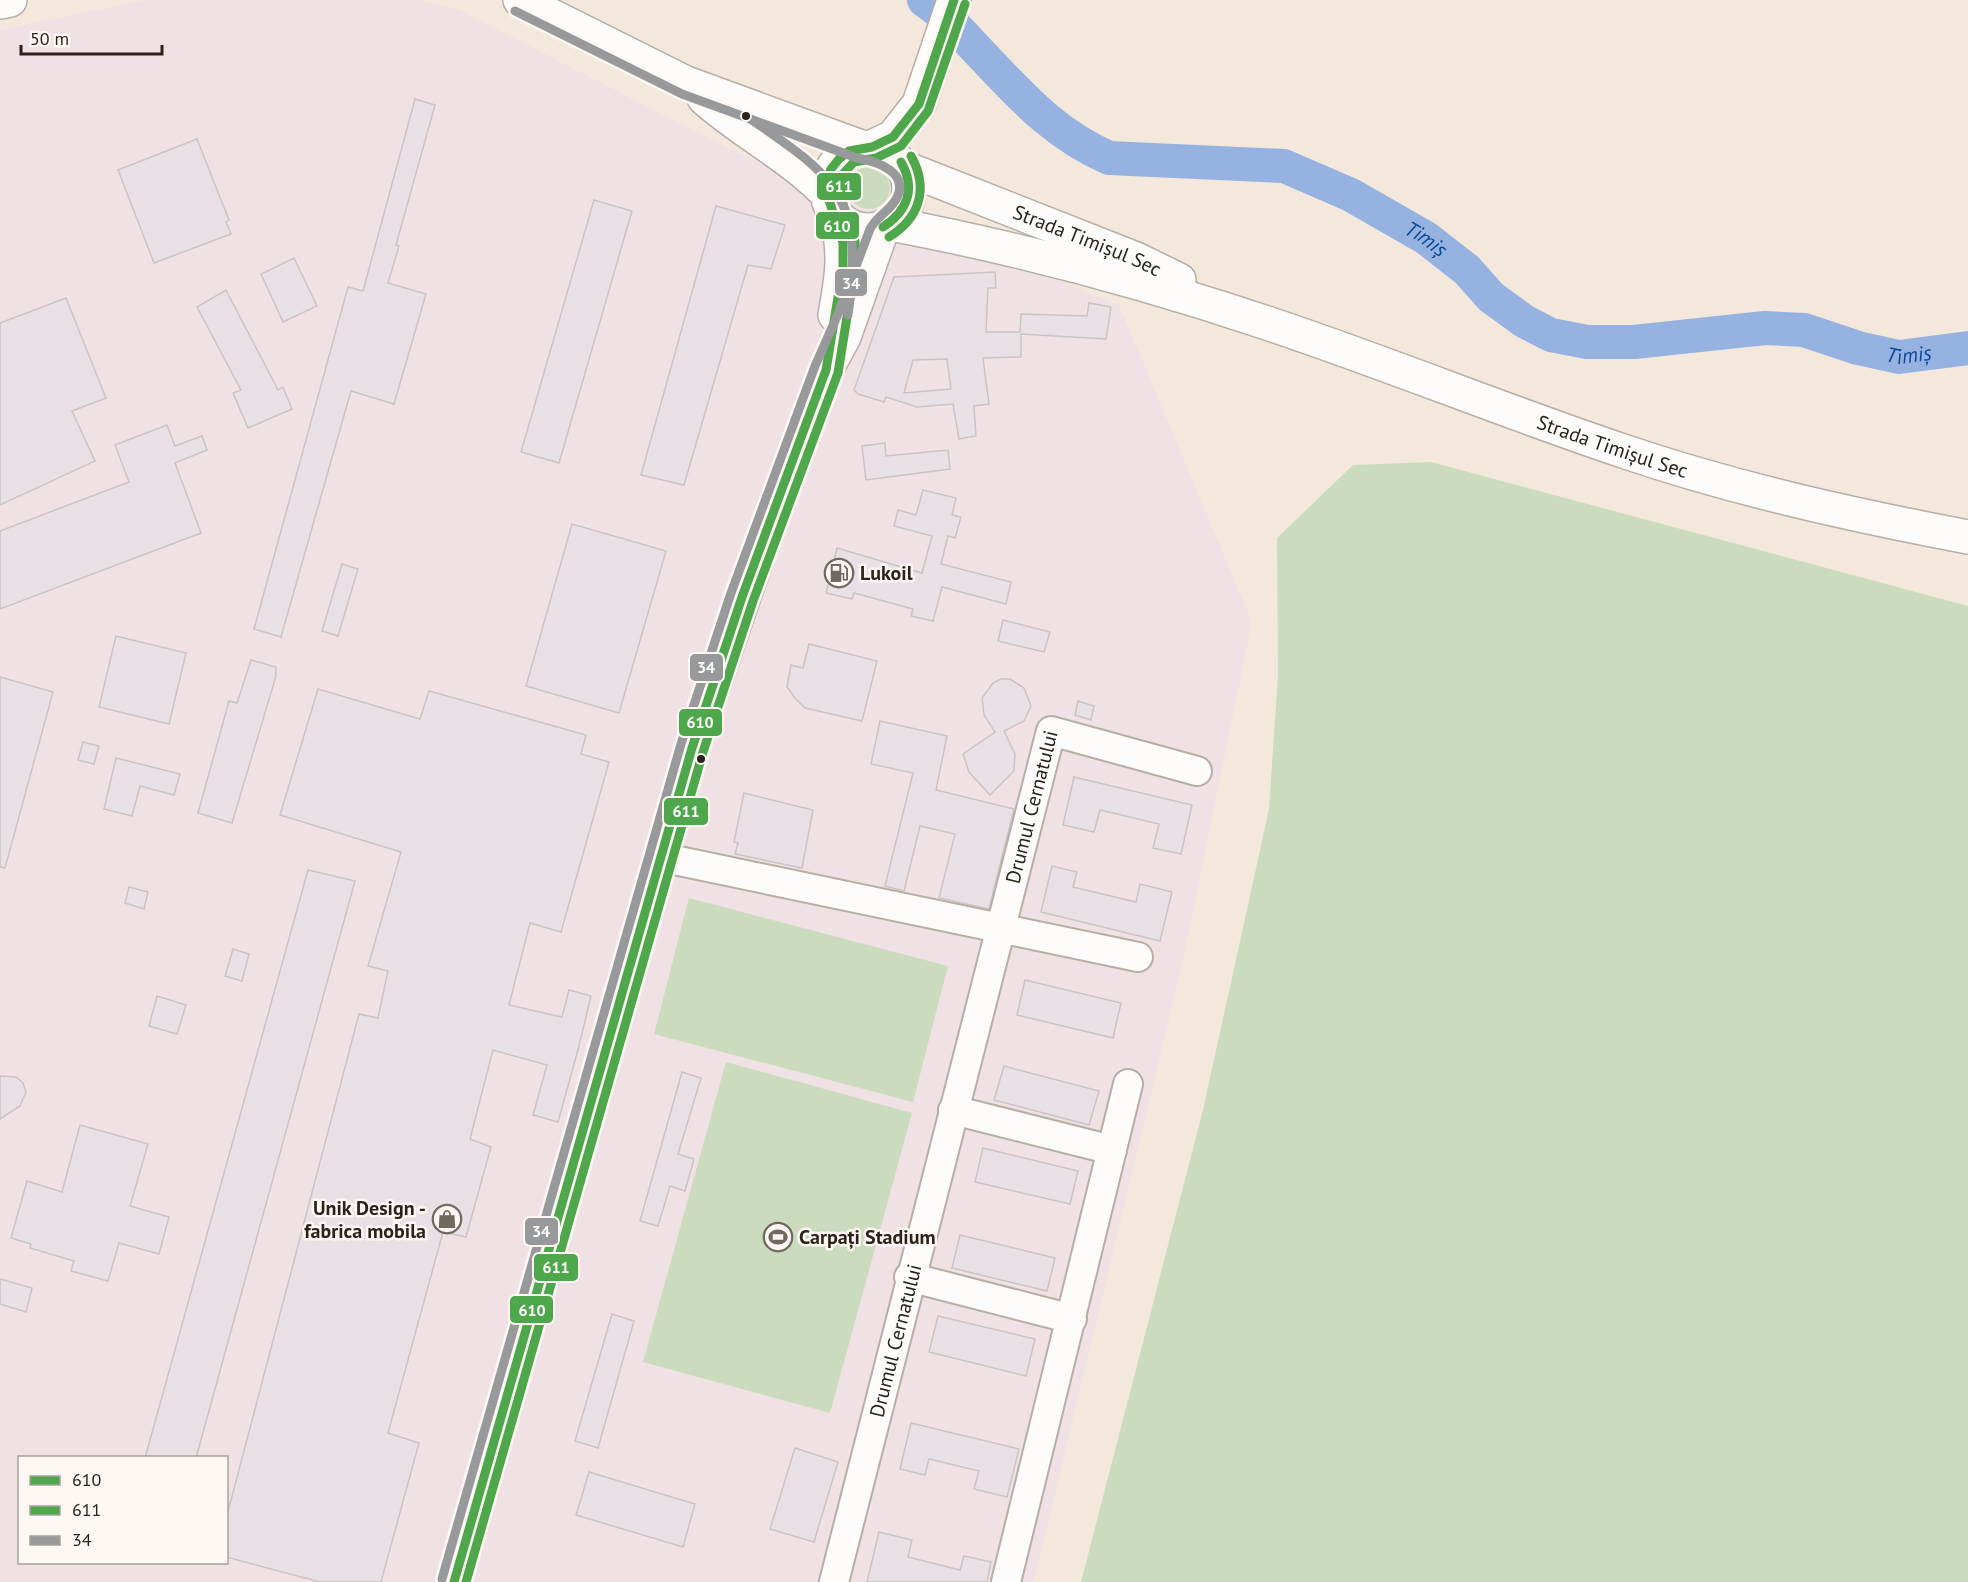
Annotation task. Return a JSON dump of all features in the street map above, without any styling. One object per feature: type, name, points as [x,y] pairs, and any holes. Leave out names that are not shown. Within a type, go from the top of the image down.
[{"type":"main road","points":[[0,2],[10,0]]},
{"type":"main road","points":[[454,1582],[660,857],[742,597],[826,370],[844,337],[887,225],[903,211],[910,194],[903,165],[893,155],[686,83],[520,0]]},
{"type":"main road","points":[[903,165],[917,123],[921,100],[954,0]]},
{"type":"main road","points":[[686,83],[722,115],[809,175],[832,205],[858,229],[887,225]]},
{"type":"main road","points":[[826,370],[843,267],[843,243],[827,181],[835,164],[849,151],[893,137],[921,100]]},
{"type":"main road","name":"Strada Timișul Sec","points":[[903,165],[1136,259],[1267,323]]},
{"type":"main road","name":"Strada Timișul Sec","points":[[887,225],[1064,262],[1267,323],[1626,452],[1761,491],[1968,537]]},
{"type":"street","name":"Drumul Cernatului","points":[[834,1582],[909,1277],[1051,730],[1197,771]]},
{"type":"street","points":[[660,857],[1001,926],[1138,957]]},
{"type":"street","points":[[1005,1582],[1072,1319],[1128,1084]]},
{"type":"street","points":[[953,1110],[1112,1150]]},
{"type":"street","points":[[909,1277],[1072,1319]]},
{"type":"shaded area","points":[[145,0],[419,0],[459,10],[738,153],[1119,305],[1252,622],[1183,961],[1034,1582],[0,1582],[0,30]]},
{"type":"green space","points":[[869,167],[877,168],[884,173],[889,180],[889,196],[884,203],[877,208],[869,209],[861,208],[854,203],[849,196],[848,188],[849,180],[854,173],[861,168]]},
{"type":"green space","points":[[1431,462],[1968,606],[1968,1582],[1081,1582],[1203,1110],[1269,809],[1278,676],[1277,538],[1353,465]]},
{"type":"green space","points":[[689,898],[948,966],[913,1102],[654,1034]]},
{"type":"green space","name":"Carpați Stadium","points":[[726,1062],[912,1113],[830,1413],[643,1362]]},
{"type":"building","points":[[415,99],[435,105],[396,245],[399,246],[388,283],[426,294],[394,404],[351,391],[281,637],[254,629],[348,287],[363,291]]},
{"type":"building","points":[[197,139],[229,220],[226,222],[231,234],[154,263],[118,170]]},
{"type":"building","points":[[594,200],[632,211],[559,463],[521,452]]},
{"type":"building","points":[[716,206],[785,225],[771,269],[748,265],[684,485],[641,475]]},
{"type":"building","points":[[294,258],[317,306],[283,322],[261,274]]},
{"type":"building","points":[[995,272],[996,288],[988,288],[986,332],[1020,332],[1021,314],[1087,316],[1089,303],[1111,307],[1106,339],[1021,334],[1021,357],[983,358],[989,404],[974,406],[976,436],[959,439],[953,404],[917,407],[886,397],[884,402],[858,394],[854,390],[894,277]],"holes":[[[947,359],[951,389],[904,393],[913,360]]]},
{"type":"building","points":[[226,290],[278,390],[283,387],[292,409],[248,428],[233,393],[241,390],[197,307]]},
{"type":"building","points":[[66,298],[106,398],[72,411],[95,461],[0,505],[0,323]]},
{"type":"building","points":[[167,425],[175,446],[202,436],[207,450],[175,463],[201,533],[0,609],[0,531],[129,482],[115,445]]},
{"type":"building","points":[[885,443],[886,456],[948,450],[950,469],[866,480],[862,446]]},
{"type":"building","points":[[923,490],[956,498],[952,515],[961,517],[955,538],[948,536],[941,564],[1011,582],[1006,604],[942,587],[933,621],[911,616],[913,609],[854,593],[852,599],[826,593],[837,548],[922,573],[932,536],[894,526],[898,510],[916,515]]},
{"type":"building","points":[[572,524],[666,551],[619,713],[526,686]]},
{"type":"building","points":[[342,564],[358,569],[338,636],[322,631]]},
{"type":"building","points":[[1003,620],[1050,632],[1044,652],[998,641]]},
{"type":"building","points":[[116,636],[186,653],[169,724],[99,707]]},
{"type":"building","points":[[809,644],[877,661],[862,721],[805,708],[787,687],[791,665],[803,668]]},
{"type":"building","points":[[251,660],[276,667],[276,676],[232,823],[198,813],[229,701],[237,703]]},
{"type":"building","points":[[0,677],[53,692],[5,868],[0,867]]},
{"type":"building","points":[[1001,679],[1010,679],[1024,688],[1031,706],[1024,721],[1004,731],[1015,754],[1014,771],[990,795],[969,772],[963,754],[995,732],[984,715],[982,698],[993,683]]},
{"type":"building","points":[[318,689],[420,719],[429,691],[586,735],[581,754],[609,762],[561,932],[530,923],[509,1005],[562,1017],[569,990],[591,996],[558,1122],[533,1115],[547,1065],[493,1050],[470,1139],[491,1147],[466,1237],[443,1232],[388,1433],[419,1443],[381,1582],[320,1582],[228,1558],[228,1511],[359,1014],[378,1018],[388,971],[368,966],[401,852],[280,815]]},
{"type":"building","points":[[1078,701],[1094,706],[1091,720],[1075,715]]},
{"type":"building","points":[[880,721],[947,736],[936,790],[1014,809],[989,909],[939,898],[955,834],[920,826],[904,891],[885,886],[913,773],[871,764]]},
{"type":"building","points":[[83,742],[99,746],[94,764],[78,760]]},
{"type":"building","points":[[116,758],[180,774],[174,795],[140,786],[132,816],[104,809]]},
{"type":"building","points":[[1074,777],[1192,805],[1181,854],[1153,848],[1159,824],[1100,810],[1094,832],[1063,825]]},
{"type":"building","points":[[744,793],[813,810],[802,868],[735,854],[738,843],[734,842]]},
{"type":"building","points":[[1052,866],[1077,872],[1073,887],[1136,902],[1140,884],[1172,892],[1160,941],[1041,912]]},
{"type":"building","points":[[308,870],[355,881],[197,1456],[146,1456]]},
{"type":"building","points":[[129,887],[148,892],[144,909],[125,903]]},
{"type":"building","points":[[233,949],[249,954],[242,981],[225,976]]},
{"type":"building","points":[[1025,980],[1121,1003],[1113,1038],[1017,1015]]},
{"type":"building","points":[[157,996],[186,1005],[177,1034],[149,1026]]},
{"type":"building","points":[[1004,1066],[1099,1091],[1089,1125],[994,1100]]},
{"type":"building","points":[[682,1072],[701,1078],[678,1154],[694,1159],[685,1191],[670,1186],[658,1226],[640,1221]]},
{"type":"building","points":[[0,1076],[16,1077],[23,1083],[26,1092],[20,1106],[0,1119]]},
{"type":"building","points":[[80,1125],[148,1144],[130,1206],[169,1217],[159,1254],[119,1243],[108,1281],[71,1271],[74,1261],[30,1248],[31,1244],[11,1238],[27,1181],[62,1192]]},
{"type":"building","points":[[983,1148],[1078,1171],[1070,1204],[975,1182]]},
{"type":"building","points":[[960,1235],[1055,1258],[1047,1291],[952,1268]]},
{"type":"building","points":[[0,1279],[32,1288],[26,1312],[0,1304]]},
{"type":"building","points":[[612,1314],[634,1321],[598,1448],[575,1441]]},
{"type":"building","points":[[938,1316],[1035,1339],[1026,1376],[929,1352]]},
{"type":"building","points":[[911,1423],[1019,1449],[1007,1497],[974,1489],[979,1471],[929,1459],[925,1475],[900,1469]]},
{"type":"building","points":[[795,1448],[838,1462],[814,1542],[770,1529]]},
{"type":"building","points":[[589,1472],[695,1504],[683,1547],[576,1515]]},
{"type":"building","points":[[879,1532],[912,1540],[908,1557],[960,1570],[964,1556],[991,1562],[987,1582],[867,1582]]},
{"type":"waterway","name":"Timiș","points":[[924,0],[954,25],[1039,113],[1071,138],[1089,148],[1109,158],[1284,166],[1351,195],[1426,238],[1467,270],[1491,297],[1524,321],[1551,335],[1587,342],[1634,342],[1765,328],[1804,330],[1858,348],[1899,357],[1968,348]]},
{"type":"transit line","name":"610","points":[[454,1582],[692,748],[742,597],[826,370],[843,267],[843,243],[827,194],[827,181],[831,169],[839,159],[849,151],[872,147],[893,137],[919,104],[954,0]]},
{"type":"transit line","name":"611","points":[[466,1582],[703,752],[753,601],[838,373],[855,267],[855,240],[839,192],[839,183],[842,175],[854,162],[876,158],[901,146],[928,111],[965,4]]},
{"type":"transit line","name":"34","points":[[442,1579],[681,744],[731,593],[815,366],[838,314],[870,229],[892,205],[899,191],[896,176],[882,166],[682,94],[515,11]]},
{"type":"transit line","name":"34","points":[[746,116],[803,157],[823,176],[838,195],[847,217],[852,243],[848,315]]},
{"type":"transit line","name":"611","points":[[889,237],[908,221],[918,201],[920,179],[911,156]]},
{"type":"transit line","name":"610","points":[[883,227],[898,214],[907,198],[908,181],[901,162]]},
{"type":"place","name":"Lukoil","points":[[839,573]]},
{"type":"place","name":"Unik Design - fabrica mobila","points":[[447,1219]]},
{"type":"place","name":"Carpați Stadium","points":[[778,1237]]}]
